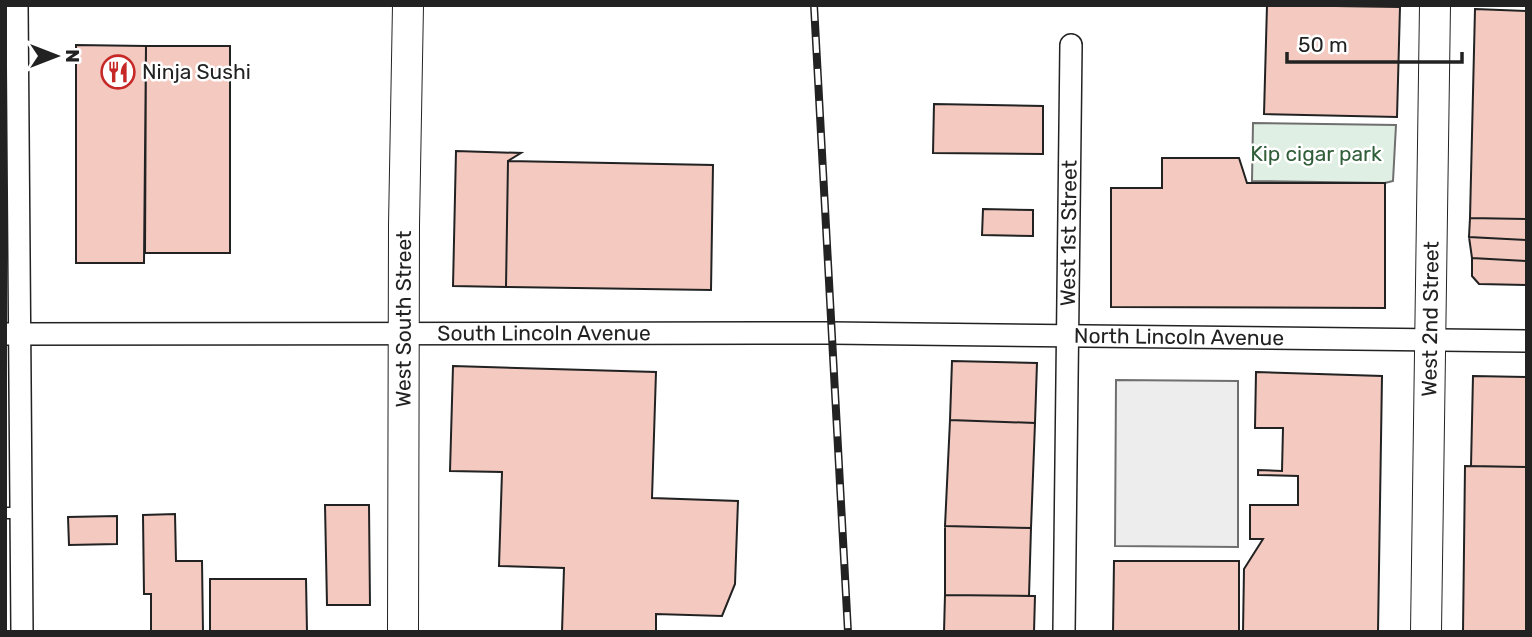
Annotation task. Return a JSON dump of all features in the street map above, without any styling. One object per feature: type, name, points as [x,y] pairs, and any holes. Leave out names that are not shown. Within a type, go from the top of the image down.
[{"type":"main road","name":"West South Street","points":[[403,632],[403,334],[408,5]]},
{"type":"main road","name":"West 2nd Street","points":[[1426,632],[1436,5]]},
{"type":"street","points":[[17,5],[12,333],[13,513],[22,632]]},
{"type":"street","name":"West 1st Street","points":[[1064,632],[1071,45]]},
{"type":"street","name":"South Lincoln Avenue","points":[[12,333],[831,333]]},
{"type":"street","name":"North Lincoln Avenue","points":[[831,333],[1527,341]]},
{"type":"green space","name":"Kip cigar park","points":[[1253,123],[1396,125],[1393,181],[1252,181]]},
{"type":"shaded area","points":[[1116,380],[1238,381],[1238,547],[1115,546]]},
{"type":"building","points":[[1267,5],[1400,7],[1397,117],[1264,114]]},
{"type":"building","points":[[1475,9],[1527,11],[1527,219],[1470,218]]},
{"type":"building","points":[[76,45],[146,46],[144,263],[76,263]]},
{"type":"building","points":[[146,46],[230,46],[230,253],[145,253]]},
{"type":"building","points":[[934,104],[1043,106],[1043,154],[933,153]]},
{"type":"building","points":[[456,151],[521,153],[508,161],[506,287],[453,286]]},
{"type":"building","points":[[1162,158],[1239,158],[1247,183],[1385,183],[1385,308],[1111,307],[1111,188],[1162,188]]},
{"type":"building","points":[[508,161],[713,165],[711,290],[506,287]]},
{"type":"building","points":[[983,209],[1033,210],[1033,236],[982,235]]},
{"type":"building","points":[[1470,218],[1527,219],[1527,240],[1469,237]]},
{"type":"building","points":[[1469,237],[1527,240],[1527,261],[1472,258]]},
{"type":"building","points":[[1472,258],[1527,261],[1527,285],[1479,284],[1472,276]]},
{"type":"building","points":[[952,361],[1037,363],[1035,423],[950,420]]},
{"type":"building","points":[[453,366],[656,372],[652,498],[738,501],[735,584],[722,616],[656,614],[656,632],[562,632],[564,568],[499,566],[502,472],[450,471]]},
{"type":"building","points":[[1256,372],[1382,376],[1378,632],[1243,632],[1244,569],[1263,539],[1250,539],[1250,505],[1298,505],[1298,476],[1258,475],[1258,470],[1282,471],[1283,428],[1255,428]]},
{"type":"building","points":[[1473,376],[1527,377],[1527,467],[1471,466]]},
{"type":"building","points":[[950,420],[1035,423],[1031,528],[945,526]]},
{"type":"building","points":[[1465,466],[1527,467],[1527,632],[1463,632]]},
{"type":"building","points":[[325,505],[369,505],[370,605],[327,605]]},
{"type":"building","points":[[175,514],[176,561],[202,561],[203,632],[151,632],[151,594],[144,594],[143,515]]},
{"type":"building","points":[[117,516],[117,544],[69,545],[68,517]]},
{"type":"building","points":[[945,526],[1031,528],[1029,596],[945,595]]},
{"type":"building","points":[[1114,561],[1239,561],[1239,632],[1113,632]]},
{"type":"building","points":[[210,579],[306,579],[307,632],[210,632]]},
{"type":"building","points":[[945,595],[1035,596],[1034,632],[944,632]]},
{"type":"railway","points":[[814,5],[848,632]]},
{"type":"place","name":"Ninja Sushi","points":[[118,72]]}]
